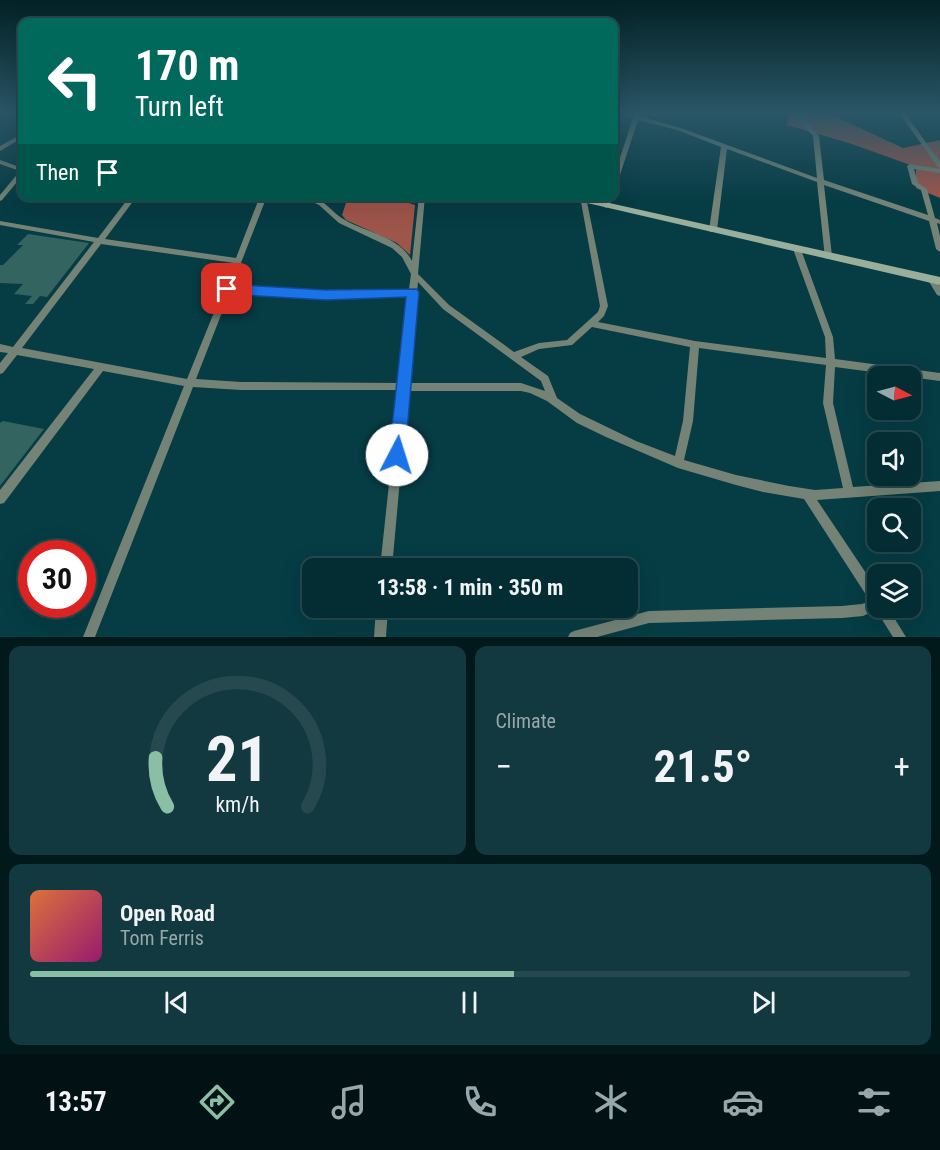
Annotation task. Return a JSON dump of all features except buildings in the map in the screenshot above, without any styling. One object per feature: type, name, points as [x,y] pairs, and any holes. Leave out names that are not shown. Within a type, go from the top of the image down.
[{"type":"street","points":[[618,171],[626,143]]},
{"type":"street","points":[[717,143],[791,171],[940,222]]},
{"type":"street","points":[[816,143],[828,256]]},
{"type":"street","points":[[923,143],[940,166]]},
{"type":"street","points":[[712,230],[724,145]]},
{"type":"street","points":[[0,162],[18,169]]},
{"type":"street","points":[[940,171],[910,165],[915,184],[924,189],[940,249]]},
{"type":"street","points":[[0,199],[18,176]]},
{"type":"street","points":[[0,370],[130,201]]},
{"type":"street","points":[[89,637],[262,201]]},
{"type":"street","points":[[316,201],[341,220],[396,246],[405,255],[415,275],[446,307],[545,379],[554,399]]},
{"type":"street","points":[[387,558],[422,201]]},
{"type":"street","points":[[580,201],[608,201],[712,230],[936,280],[940,293]]},
{"type":"street","points":[[514,355],[539,346],[569,343],[602,314],[604,306],[584,202]]},
{"type":"street","points":[[0,223],[239,261]]},
{"type":"street","points":[[797,249],[829,337],[831,362],[828,403],[849,492]]},
{"type":"street","points":[[227,289],[326,295],[413,292]]},
{"type":"street","points":[[591,324],[695,344],[940,377]]},
{"type":"street","points":[[678,463],[688,421],[695,344]]},
{"type":"street","points":[[0,348],[189,383],[241,387],[521,387],[536,390],[554,399],[578,418],[678,463],[807,494],[940,486]]},
{"type":"street","points":[[0,499],[101,367]]},
{"type":"street","points":[[807,494],[867,585]]},
{"type":"street","points":[[574,637],[649,617],[842,612],[867,607]]},
{"type":"street","points":[[380,637],[381,618]]},
{"type":"street","points":[[888,618],[900,637]]},
{"type":"shaded area","points":[[848,143],[892,143],[903,148],[940,143],[940,198],[916,188],[916,167]]},
{"type":"shaded area","points":[[347,201],[402,201],[415,205],[410,255],[397,243],[346,220],[342,215]]},
{"type":"route","points":[[227,289],[326,295],[413,292],[397,455]]}]
